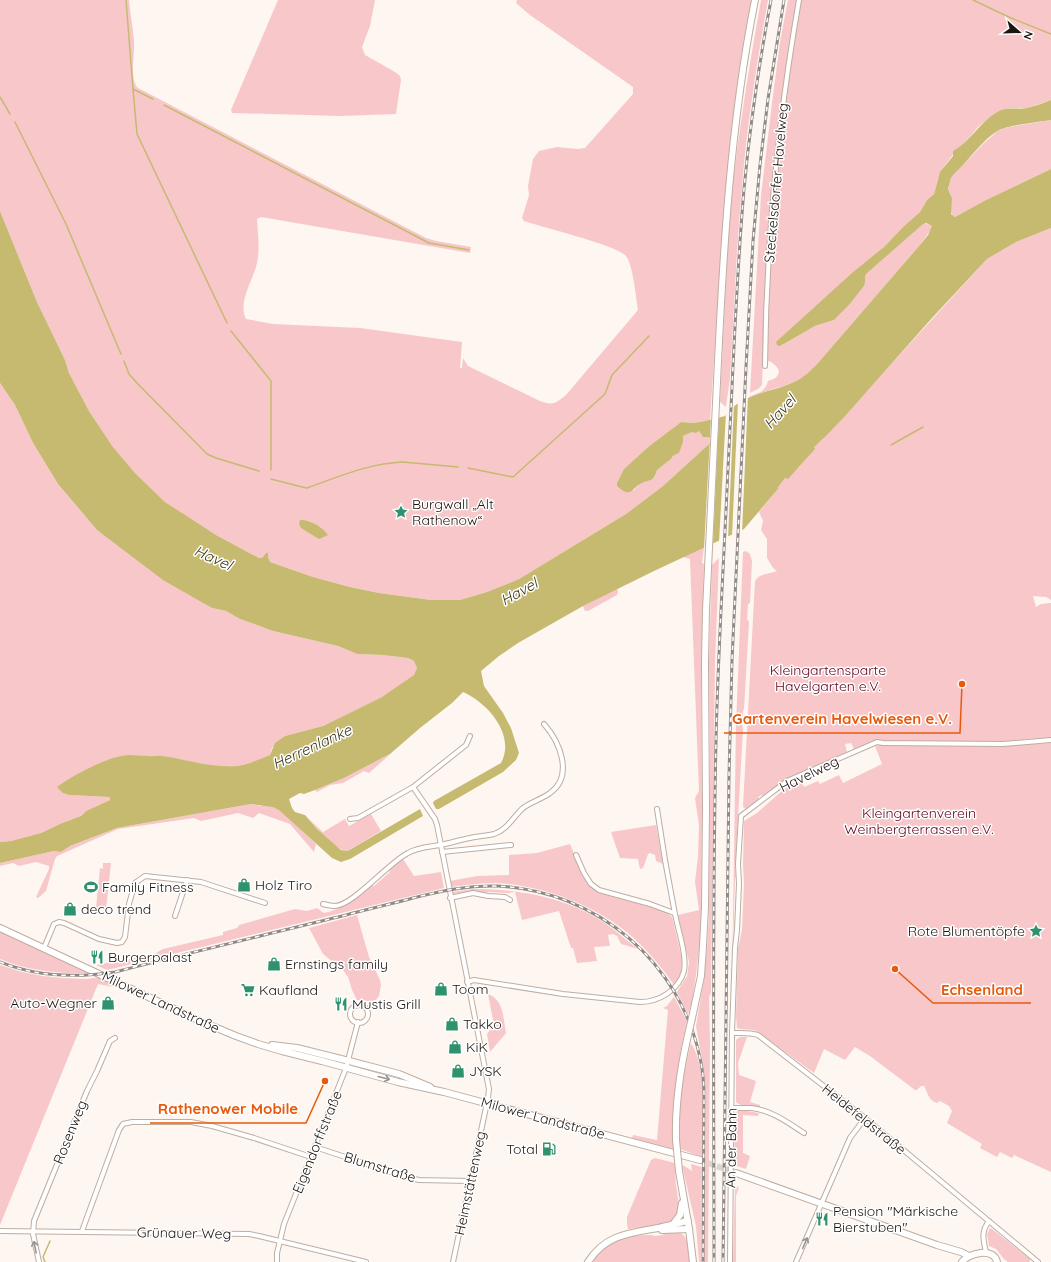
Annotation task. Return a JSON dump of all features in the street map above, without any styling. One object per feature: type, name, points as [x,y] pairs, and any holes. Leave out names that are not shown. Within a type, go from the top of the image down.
[{"type":"main road","points":[[693,1262],[688,1221],[679,1171],[676,1121],[680,1070],[701,976],[705,907],[705,663],[708,563],[722,263],[728,194],[742,82],[755,0]]},
{"type":"main road","name":"Milower Landstraße","points":[[0,928],[208,1024],[258,1044],[398,1082],[444,1092],[700,1160]]},
{"type":"main road","name":"Milower Landstraße","points":[[258,1044],[297,1048],[349,1061],[399,1074],[444,1092]]},
{"type":"main road","points":[[736,1173],[969,1256]]},
{"type":"main road","points":[[674,1223],[680,1215],[683,1197]]},
{"type":"main road","points":[[588,1262],[595,1252],[605,1243],[618,1236],[688,1221]]},
{"type":"main road","points":[[635,1232],[689,1228]]},
{"type":"main road","points":[[937,1245],[958,1255],[962,1262],[969,1256],[986,1253],[993,1254],[998,1262]]},
{"type":"street","name":"Steckelsdorfer Havelweg","points":[[765,366],[765,330],[777,158],[783,101],[799,0]]},
{"type":"street","points":[[323,904],[335,906],[344,903],[404,855],[419,848],[441,845],[500,832],[526,806],[546,796],[554,789],[562,778],[564,769],[552,732],[544,724]]},
{"type":"street","points":[[350,819],[358,818],[413,787],[466,745],[470,736]]},
{"type":"street","name":"Havelweg","points":[[732,1033],[734,948],[737,930],[739,884],[738,864],[741,816],[787,781],[877,742],[983,744],[1051,740]]},
{"type":"street","name":"Heimstättenweg","points":[[413,787],[434,820],[441,845],[450,898],[489,1089],[453,1262]]},
{"type":"street","points":[[467,982],[474,980],[563,994],[640,1002],[654,1001],[669,993],[681,979],[684,957],[674,914],[657,809]]},
{"type":"street","points":[[442,852],[511,845]]},
{"type":"street","points":[[576,855],[591,884],[598,890],[650,904],[674,914]]},
{"type":"street","points":[[44,948],[54,924],[60,922],[70,925],[99,939],[117,943],[122,942],[125,937],[129,904],[135,883],[145,876],[201,882],[265,903]]},
{"type":"street","points":[[175,916],[187,880]]},
{"type":"street","points":[[450,898],[473,893],[505,897],[510,900]]},
{"type":"street","name":"Eigendorffstraße","points":[[361,1005],[367,1010],[368,1015],[363,1021],[358,1022],[352,1019],[351,1012],[354,1006],[361,1005]]},
{"type":"street","name":"Eigendorffstraße","points":[[277,1262],[277,1253],[284,1224],[349,1061],[358,1022]]},
{"type":"street","name":"Heidefeldstraße","points":[[732,1033],[744,1032],[758,1035],[865,1118],[1038,1262]]},
{"type":"street","name":"An der Bahn","points":[[730,1262],[732,1033]]},
{"type":"street","name":"Rosenweg","points":[[33,1231],[37,1212],[87,1091],[110,1040],[115,1038]]},
{"type":"street","points":[[732,1108],[750,1108],[765,1111],[781,1118],[804,1133]]},
{"type":"street","points":[[796,1262],[850,1138],[865,1118]]},
{"type":"street","points":[[82,1232],[119,1130],[123,1124],[132,1122],[191,1122],[229,1131],[311,1157]]},
{"type":"street","name":"Blumstraße","points":[[315,1146],[409,1178],[420,1180],[470,1181]]},
{"type":"street","points":[[986,1253],[983,1233],[989,1221]]},
{"type":"street","name":"Grünauer Weg","points":[[0,1231],[236,1234],[259,1236],[366,1262]]},
{"type":"street","points":[[33,1231],[39,1262]]},
{"type":"green space","points":[[0,0],[129,0],[134,41],[133,73],[135,84],[138,88],[426,238],[471,247],[470,253],[261,217],[257,219],[259,246],[257,263],[245,298],[244,312],[246,319],[273,324],[360,328],[462,342],[460,368],[462,368],[463,358],[468,366],[540,401],[554,403],[566,395],[638,310],[631,266],[626,256],[609,247],[524,221],[522,218],[529,195],[528,186],[533,159],[539,151],[557,147],[578,149],[585,148],[633,94],[633,87],[530,15],[516,3],[517,0],[753,0],[734,115],[725,195],[710,420],[694,423],[681,422],[648,447],[624,469],[633,491],[644,482],[653,479],[657,470],[673,456],[679,453],[683,436],[699,431],[703,437],[709,437],[709,444],[663,486],[626,514],[519,579],[487,592],[460,600],[431,600],[379,593],[313,577],[270,562],[268,553],[266,553],[262,558],[259,558],[188,518],[165,502],[135,473],[113,447],[89,411],[69,373],[65,360],[37,302],[0,211]]},
{"type":"green space","points":[[278,0],[375,0],[370,26],[362,47],[365,55],[400,76],[401,80],[396,114],[340,116],[232,113],[231,110]]},
{"type":"green space","points":[[761,0],[768,0],[753,93],[744,163],[738,234],[730,378],[726,407],[720,402],[733,183],[742,114]]},
{"type":"green space","points":[[788,0],[797,0],[790,42],[794,43],[801,0],[1051,0],[1051,100],[1027,108],[1012,108],[997,112],[978,127],[961,147],[957,149],[943,168],[934,194],[927,200],[920,212],[781,346],[815,326],[834,320],[849,305],[864,286],[866,274],[923,223],[932,226],[919,246],[818,363],[805,376],[784,386],[750,397],[764,390],[768,381],[777,377],[779,371],[772,363],[763,360],[762,385],[750,393],[761,195],[780,42]]},
{"type":"green space","points":[[1051,120],[1051,169],[984,201],[955,217],[951,213],[951,195],[948,189],[951,178],[984,143],[999,130]]},
{"type":"green space","points":[[1051,228],[1051,600],[1046,597],[1033,596],[1036,607],[1041,604],[1051,603],[1051,738],[1025,739],[1023,744],[1051,743],[1051,1172],[1014,1155],[1012,1158],[1000,1152],[997,1157],[980,1148],[982,1144],[947,1123],[952,1111],[949,1106],[940,1101],[937,1103],[934,1102],[924,1086],[921,1086],[915,1090],[870,1056],[855,1047],[845,1060],[824,1049],[814,1073],[758,1032],[737,1028],[736,1016],[738,949],[742,930],[744,883],[744,821],[757,813],[783,790],[801,779],[804,787],[818,781],[820,784],[839,775],[843,783],[882,764],[875,746],[880,745],[878,739],[854,749],[851,743],[845,744],[847,752],[788,778],[763,796],[758,797],[759,799],[746,809],[743,807],[755,581],[759,576],[777,571],[773,568],[767,558],[767,539],[761,530],[763,521],[759,512],[785,478],[799,467],[814,449],[813,447],[822,440],[987,259],[1016,242]]},
{"type":"green space","points":[[0,383],[15,405],[33,443],[58,484],[97,530],[212,608],[226,611],[240,619],[273,631],[338,646],[357,654],[408,658],[416,664],[417,668],[414,675],[382,697],[323,726],[285,736],[272,748],[270,755],[257,761],[239,766],[225,767],[163,756],[149,757],[128,755],[115,758],[81,772],[70,795],[109,797],[110,800],[86,811],[81,816],[41,833],[11,841],[0,842]]},
{"type":"green space","points":[[704,547],[702,563],[704,564],[701,695],[701,930],[692,1002],[688,1014],[677,992],[687,976],[689,962],[678,915],[699,910],[695,882],[699,825],[695,798],[699,791],[690,559],[683,557]]},
{"type":"green space","points":[[746,551],[750,554],[752,561],[750,603],[748,604],[747,619],[749,622],[735,870],[732,985],[736,725],[743,552]]},
{"type":"green space","points":[[719,558],[715,662],[711,993],[709,997],[708,1262],[704,1262],[706,1097],[702,1059],[696,1026],[704,979],[709,915],[709,663],[712,565]]},
{"type":"green space","points":[[617,588],[617,595],[588,611],[585,611],[583,606]]},
{"type":"green space","points":[[390,754],[369,773],[364,771],[343,783],[330,785],[317,792],[315,790],[344,778]]},
{"type":"green space","points":[[272,802],[316,844],[314,852],[290,824],[259,813],[253,818],[238,813],[201,821],[194,818],[118,829],[57,856],[46,891],[38,898],[36,897],[49,866],[36,862],[19,866],[13,863],[0,866],[0,863],[54,851],[61,852],[70,846],[117,828],[251,804],[261,806]]},
{"type":"green space","points":[[371,814],[381,831],[347,851],[332,843],[309,819],[323,832],[345,819],[349,826]]},
{"type":"green space","points":[[656,825],[663,864],[656,861],[655,855],[650,853],[648,854],[643,868],[640,869],[638,859],[620,858],[611,832]]},
{"type":"green space","points":[[570,844],[583,875],[594,889],[610,896],[658,909],[666,912],[672,917],[682,959],[681,973],[674,985],[649,953],[625,930],[609,919],[573,901],[534,888],[515,885],[490,883],[451,887],[450,881],[477,876],[509,875],[509,855],[537,853]]},
{"type":"green space","points":[[403,859],[414,876],[441,872],[444,888],[107,970],[96,965],[149,957],[163,949],[223,935],[223,932],[237,928],[239,925],[295,909],[307,911],[317,908],[324,913],[337,909],[350,902],[372,885],[374,886],[390,872],[389,870]]},
{"type":"green space","points":[[103,863],[111,863],[106,909],[96,908],[100,868],[103,869]]},
{"type":"green space","points":[[473,889],[521,892],[568,904],[597,918],[638,949],[621,944],[617,936],[613,934],[608,935],[610,946],[594,947],[597,961],[577,963],[559,911],[522,920],[515,892],[487,893],[472,891],[452,894],[452,892]]},
{"type":"green space","points":[[357,915],[369,957],[381,985],[379,996],[373,1001],[357,1000],[348,977],[343,970],[323,954],[309,928]]},
{"type":"green space","points":[[0,932],[91,973],[45,971],[0,959]]},
{"type":"green space","points":[[0,965],[22,972],[43,976],[87,979],[99,977],[111,982],[109,984],[119,988],[98,984],[0,1225]]},
{"type":"green space","points":[[488,994],[500,1005],[506,1033],[490,1052],[487,1034],[494,1025]]},
{"type":"green space","points":[[674,997],[687,1021],[676,1081],[673,1121],[674,1150],[632,1138],[633,1135],[657,1140],[668,1010],[663,1008],[667,1006]]},
{"type":"green space","points":[[740,1037],[747,1037],[738,1063],[739,1075],[756,1081],[750,1102],[760,1105],[760,1107],[744,1106],[736,1102],[736,1040]]},
{"type":"green space","points":[[691,1043],[700,1067],[702,1082],[702,1157],[680,1149],[679,1121],[681,1096]]},
{"type":"green space","points":[[741,1110],[759,1113],[758,1116],[743,1115],[743,1153],[750,1156],[746,1169],[734,1165],[735,1112]]},
{"type":"green space","points":[[655,1158],[675,1163],[678,1201],[677,1212],[672,1220],[667,1223],[628,1229],[627,1217],[651,1160]]},
{"type":"green space","points":[[691,1164],[702,1167],[701,1262],[699,1262],[696,1226],[682,1165],[692,1171]]},
{"type":"green space","points":[[735,1186],[739,1187],[736,1196],[736,1262],[733,1262]]},
{"type":"green space","points":[[990,1228],[1030,1259],[1030,1262],[1008,1262],[1004,1259],[996,1249],[989,1246],[987,1234]]},
{"type":"green space","points":[[665,1232],[678,1232],[685,1237],[689,1249],[690,1262],[592,1262],[604,1249],[613,1242],[624,1237],[663,1235]]},
{"type":"water","points":[[1051,100],[1051,120],[1004,128],[993,134],[981,144],[954,174],[951,178],[948,189],[952,198],[951,214],[955,217],[984,201],[1051,169],[1051,228],[1016,242],[987,259],[932,318],[845,416],[814,447],[815,449],[788,479],[785,478],[778,489],[744,529],[583,606],[518,643],[481,671],[484,686],[503,713],[511,728],[519,753],[516,760],[503,772],[439,809],[436,809],[433,803],[434,801],[501,763],[505,752],[505,742],[497,721],[482,704],[463,692],[452,703],[390,754],[344,778],[304,794],[300,793],[289,799],[295,812],[305,815],[317,829],[341,850],[347,851],[420,809],[423,816],[350,859],[341,862],[332,858],[279,810],[273,807],[251,804],[117,828],[70,846],[61,852],[54,851],[0,863],[0,842],[11,841],[41,833],[81,816],[86,811],[110,800],[109,797],[70,795],[63,793],[57,787],[72,777],[102,762],[112,758],[129,755],[161,756],[219,766],[238,766],[246,764],[270,755],[275,743],[285,736],[323,726],[382,697],[414,675],[417,668],[414,661],[408,658],[357,654],[338,646],[273,631],[240,619],[226,611],[212,608],[163,580],[97,530],[58,484],[33,443],[15,405],[0,383],[0,211],[37,302],[65,360],[69,373],[89,411],[113,447],[135,473],[165,502],[216,535],[259,558],[262,558],[266,553],[268,553],[270,562],[313,577],[379,593],[431,600],[460,600],[487,592],[519,579],[626,514],[663,486],[709,444],[709,437],[703,437],[699,431],[683,436],[683,442],[679,453],[673,456],[657,470],[653,478],[638,485],[631,492],[622,490],[617,486],[617,483],[624,469],[648,447],[681,422],[694,423],[725,416],[732,408],[748,398],[785,386],[807,374],[919,246],[928,235],[932,226],[926,223],[923,224],[866,274],[864,286],[849,305],[834,320],[815,326],[779,346],[776,342],[852,273],[884,247],[920,212],[927,200],[934,194],[940,172],[953,156],[953,151],[965,143],[985,121],[1001,110],[1027,108]]},
{"type":"water","points":[[300,520],[316,524],[328,535],[319,539],[301,528],[299,524]]},
{"type":"pier","points":[[748,395],[742,532],[732,537],[738,401]]},
{"type":"pier","points":[[734,404],[728,539],[719,543],[726,412]]},
{"type":"pier","points":[[719,416],[713,545],[704,549],[711,418]]},
{"type":"waterway","points":[[126,0],[133,89]]},
{"type":"waterway","points":[[973,0],[1011,18],[1051,34]]},
{"type":"waterway","points":[[153,99],[133,89],[137,134],[227,323]]},
{"type":"waterway","points":[[0,97],[10,114]]},
{"type":"waterway","points":[[164,105],[429,243],[469,250]]},
{"type":"waterway","points":[[15,122],[66,224],[121,354]]},
{"type":"waterway","points":[[231,331],[271,381],[271,470]]},
{"type":"waterway","points":[[468,468],[513,477],[605,394],[612,375],[649,336]]},
{"type":"waterway","points":[[124,361],[129,374],[137,383],[207,454],[259,471]]},
{"type":"waterway","points":[[891,445],[923,427]]},
{"type":"waterway","points":[[271,479],[307,488],[354,471],[391,463],[403,462],[458,467]]},
{"type":"waterway","points":[[45,1262],[43,1257],[50,1241]]},
{"type":"tunnel","points":[[700,1160],[736,1173]]},
{"type":"railway","points":[[714,1262],[714,871],[716,741],[720,639],[741,224],[755,94],[771,0]]},
{"type":"railway","points":[[723,1262],[729,776],[732,660],[746,367],[753,241],[760,165],[768,99],[784,0]]},
{"type":"railway","points":[[0,962],[28,971],[57,975],[86,975],[115,972],[424,895],[466,888],[498,886],[534,891],[569,901],[600,917],[629,938],[653,963],[674,991],[690,1023],[700,1058],[704,1082],[703,1262]]},
{"type":"place","name":"Burgwall „Alt Rathenow“","points":[[401,512]]},
{"type":"place","name":"Gartenverein Havelwiesen e.V.","points":[[962,684]]},
{"type":"place","name":"Holz Tiro","points":[[244,885]]},
{"type":"place","name":"Family Fitness","points":[[91,887]]},
{"type":"place","name":"deco trend","points":[[70,909]]},
{"type":"place","name":"Rote Blumentöpfe","points":[[1036,931]]},
{"type":"place","name":"Burgerpalast","points":[[97,957]]},
{"type":"place","name":"Ernstings family","points":[[274,964]]},
{"type":"place","name":"Echsenland","points":[[895,969]]},
{"type":"place","name":"Toom","points":[[441,989]]},
{"type":"place","name":"Kaufland","points":[[248,990]]},
{"type":"place","name":"Auto-Wegner","points":[[108,1003]]},
{"type":"place","name":"Mustis Grill","points":[[341,1004]]},
{"type":"place","name":"Takko","points":[[452,1024]]},
{"type":"place","name":"KiK","points":[[455,1047]]},
{"type":"place","name":"JYSK","points":[[458,1071]]},
{"type":"place","name":"Rathenower Mobile","points":[[325,1081]]},
{"type":"place","name":"Total","points":[[549,1149]]},
{"type":"place","name":"Pension \"Märkische Bierstuben\"","points":[[822,1219]]},
{"type":"water label","name":"Havel","points":[[780,412]]},
{"type":"water label","name":"Havel","points":[[213,558]]},
{"type":"water label","name":"Havel","points":[[519,592]]},
{"type":"water label","name":"Herrenlanke","points":[[312,747]]},
{"type":"park label","name":"Kleingartensparte Havelgarten e.V.","points":[[828,678]]},
{"type":"park label","name":"Kleingartenverein Weinbergterrassen e.V.","points":[[919,822]]}]
